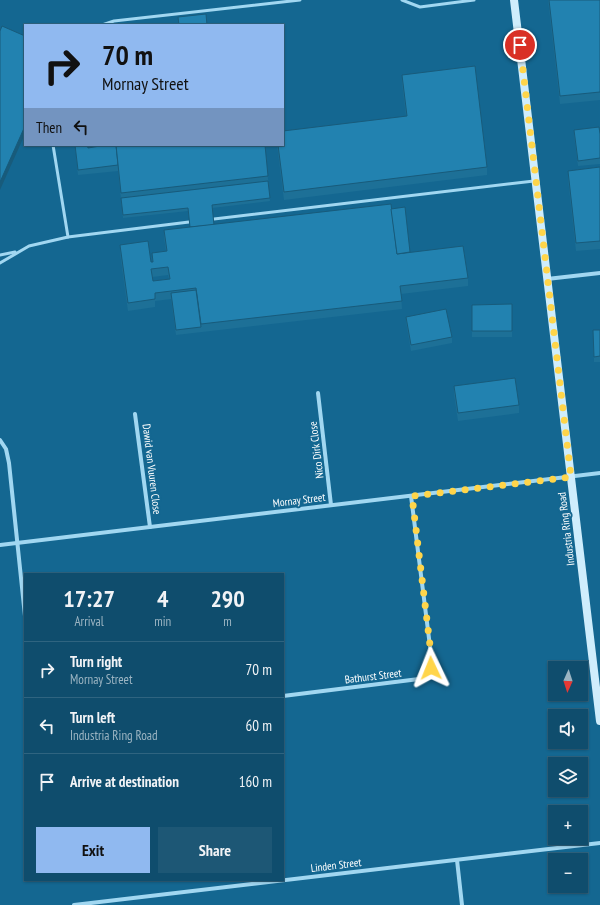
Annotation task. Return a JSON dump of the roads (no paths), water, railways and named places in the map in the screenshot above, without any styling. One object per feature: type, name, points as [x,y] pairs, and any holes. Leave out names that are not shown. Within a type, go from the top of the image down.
[{"type":"street","name":"Industria Ring Road","points":[[514,0],[600,721]]},
{"type":"street","points":[[547,279],[600,273]]},
{"type":"street","name":"Nico Dirk Close","points":[[318,393],[331,505]]},
{"type":"street","name":"Dawid van Vuuren Close","points":[[135,414],[150,527]]},
{"type":"street","points":[[0,440],[6,449],[9,463],[24,607]]},
{"type":"street","name":"Mornay Street","points":[[0,545],[600,473]]},
{"type":"street","name":"Bathurst Street","points":[[284,696],[419,679],[428,673],[432,662],[412,496]]},
{"type":"street","name":"Linden Street","points":[[284,880],[600,843]]},
{"type":"street","points":[[457,860],[462,905]]},
{"type":"street","name":"Linden Street","points":[[74,905],[278,881]]},
{"type":"lane","points":[[105,24],[114,21],[300,0]]},
{"type":"lane","points":[[402,0],[420,7],[474,0]]},
{"type":"lane","points":[[53,146],[68,237]]},
{"type":"lane","points":[[214,219],[535,181]]},
{"type":"lane","points":[[0,255],[19,251],[49,240],[189,222]]},
{"type":"lane","points":[[0,263],[19,251]]}]
